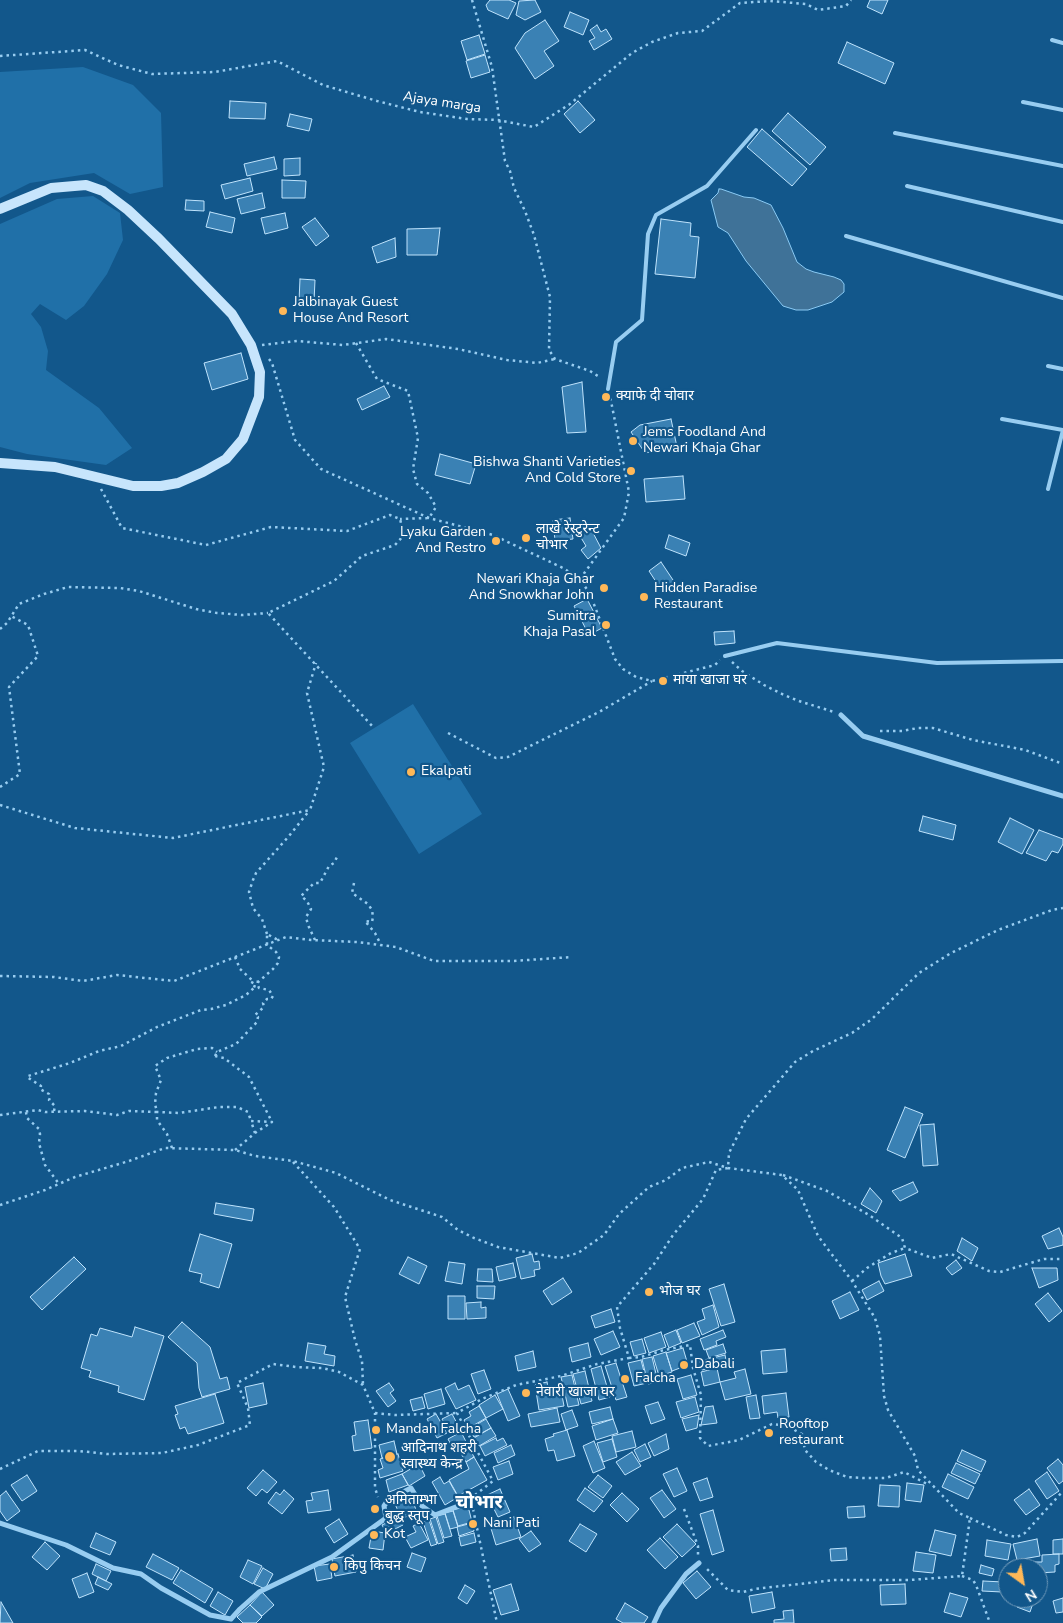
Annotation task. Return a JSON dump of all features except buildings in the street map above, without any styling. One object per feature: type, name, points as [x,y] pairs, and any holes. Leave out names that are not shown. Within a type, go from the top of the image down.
[{"type":"main road","points":[[0,209],[51,188],[86,185],[103,192],[128,210],[159,239],[232,314],[251,346],[260,372],[259,397],[243,439],[226,459],[178,483],[161,486],[133,486],[55,468],[0,463]]},
{"type":"street","points":[[841,715],[862,736],[1063,796]]},
{"type":"street","points":[[0,1523],[66,1545],[113,1568],[141,1574],[161,1588],[210,1615],[222,1619],[231,1619],[259,1592],[332,1557],[386,1518],[384,1506],[388,1500],[411,1488],[422,1506],[435,1515],[471,1501]]},
{"type":"street","points":[[654,1623],[661,1608],[686,1574],[699,1563]]},
{"type":"lane","points":[[1052,40],[1063,43]]},
{"type":"lane","points":[[1023,102],[1063,110]]},
{"type":"lane","points":[[608,389],[616,342],[642,320],[648,234],[656,215],[707,186],[756,130]]},
{"type":"lane","points":[[895,133],[1063,166]]},
{"type":"lane","points":[[907,186],[1063,222]]},
{"type":"lane","points":[[846,236],[1063,298]]},
{"type":"lane","points":[[1048,366],[1063,369]]},
{"type":"lane","points":[[1002,419],[1063,430],[1048,490]]},
{"type":"lane","points":[[725,656],[777,643],[937,663],[1063,661]]},
{"type":"path","points":[[472,0],[492,67],[505,161],[534,235],[550,297],[549,350],[555,359]]},
{"type":"path","name":"Ajaya marga","points":[[0,56],[85,50],[118,65],[152,74],[215,72],[277,61],[323,85],[377,101],[420,112],[467,119],[498,120],[534,127],[570,104],[632,53],[652,42],[678,33],[702,31],[740,3],[770,1],[806,4],[818,10],[846,6],[851,0]]},
{"type":"path","points":[[263,351],[258,345],[297,341],[343,345],[386,339],[458,349],[507,360],[537,363],[555,359],[590,371],[600,377],[608,389],[629,492],[624,518],[580,580]]},
{"type":"path","points":[[356,343],[377,379],[408,391],[418,438],[413,469],[417,484],[428,493],[436,507],[429,518]]},
{"type":"path","points":[[268,357],[272,363],[296,440],[320,469],[429,518]]},
{"type":"path","points":[[95,478],[122,528],[206,544],[271,527],[347,531],[390,515],[400,519],[429,518]]},
{"type":"path","points":[[0,629],[7,623],[19,604],[68,587],[120,588],[139,591],[196,610],[217,613],[242,615],[268,613],[334,581],[362,556],[395,545],[404,534],[400,519]]},
{"type":"path","points":[[268,613],[374,728]]},
{"type":"path","points":[[0,787],[20,774],[10,687],[38,656],[28,624],[11,616]]},
{"type":"path","points":[[259,988],[258,982],[278,963],[279,957],[267,944],[267,934],[262,919],[253,908],[249,892],[256,873],[310,810],[324,767],[307,692],[316,663]]},
{"type":"path","points":[[448,733],[496,758],[508,757],[598,712],[652,681]]},
{"type":"path","points":[[0,805],[75,828],[173,838],[310,810]]},
{"type":"path","points":[[315,940],[306,917],[311,908],[301,896],[314,883],[320,883],[329,866],[334,863],[337,857]]},
{"type":"path","points":[[354,883],[352,892],[368,904],[372,910],[374,917],[372,922],[365,921],[380,945]]},
{"type":"path","points":[[728,1168],[729,1153],[746,1119],[795,1062],[813,1050],[852,1033],[872,1019],[919,973],[952,954],[998,930],[1052,910],[1063,908]]},
{"type":"path","points":[[267,934],[278,940]]},
{"type":"path","points":[[0,976],[54,977],[84,981],[118,975],[174,981],[286,937],[396,947],[434,961],[513,961],[572,958]]},
{"type":"path","points":[[235,957],[240,970],[253,981],[259,982]]},
{"type":"path","points":[[217,1052],[236,1044],[257,1022],[258,1017],[255,1015],[264,1007],[262,1003],[273,996],[269,990],[252,985],[253,981]]},
{"type":"path","points":[[54,1111],[55,1106],[49,1100],[49,1094],[40,1089],[41,1086],[28,1076],[70,1063],[99,1051],[121,1046],[157,1027],[201,1010],[226,1005],[255,987]]},
{"type":"path","points":[[172,1148],[167,1134],[157,1120],[156,1093],[161,1080],[155,1066],[167,1058],[197,1049],[212,1048],[217,1052]]},
{"type":"path","points":[[217,1052],[215,1056],[224,1058],[248,1077],[272,1122]]},
{"type":"path","points":[[0,1115],[54,1111],[85,1111],[117,1115],[129,1111],[179,1113],[219,1107],[237,1107],[248,1112],[255,1133]]},
{"type":"path","points":[[25,1112],[27,1118],[39,1129],[39,1143],[45,1165],[59,1184]]},
{"type":"path","points":[[251,1121],[272,1122]]},
{"type":"path","points":[[235,1150],[272,1122]]},
{"type":"path","points":[[0,1205],[75,1177],[129,1162],[165,1148],[235,1150],[255,1156],[293,1161],[336,1173],[390,1200],[442,1217],[466,1234],[498,1247],[560,1258],[578,1253],[604,1235],[619,1214],[649,1187],[666,1180],[682,1168],[708,1162],[728,1168],[782,1175],[827,1191],[869,1215],[902,1238],[905,1248]]},
{"type":"path","points":[[293,1161],[334,1207],[360,1249],[345,1297],[362,1361],[363,1385],[375,1412],[375,1488],[378,1498],[384,1506]]},
{"type":"path","points":[[629,1358],[620,1328],[617,1307],[654,1264],[673,1235],[703,1199],[716,1170],[728,1168]]},
{"type":"path","points":[[782,1175],[798,1190],[818,1236],[852,1281],[875,1318],[880,1336],[884,1396],[888,1410],[914,1456],[918,1470],[928,1483],[937,1489],[959,1513],[1006,1535],[1017,1537],[1025,1533],[1063,1492]]},
{"type":"path","points":[[852,1281],[867,1268],[891,1253],[905,1248],[932,1258],[951,1254],[989,1271],[1000,1272],[1044,1259],[1063,1259]]},
{"type":"path","points":[[375,1412],[395,1415],[457,1413],[482,1399],[516,1385],[561,1376],[597,1364],[641,1357],[690,1345],[693,1368],[701,1395],[700,1438],[708,1446],[739,1440],[772,1424],[787,1426],[802,1434],[805,1450],[816,1462],[829,1470],[847,1477],[864,1478],[886,1478],[904,1472],[937,1489]]},
{"type":"path","points":[[0,1469],[38,1451],[135,1454],[162,1452],[198,1445],[250,1425],[248,1408],[237,1383],[274,1364],[322,1368],[339,1372],[363,1385]]},
{"type":"path","points":[[457,1413],[493,1481],[474,1496],[471,1501],[497,1623]]},
{"type":"path","points":[[684,1509],[698,1546],[699,1563],[709,1570],[728,1590],[743,1592],[834,1580],[910,1580],[962,1576],[973,1580],[976,1585],[990,1623]]},
{"type":"path","points":[[962,1576],[970,1518]]},
{"type":"shaded area","points":[[83,67],[133,85],[161,113],[163,187],[130,194],[94,173],[30,183],[0,198],[0,72]]},
{"type":"shaded area","points":[[719,189],[744,197],[754,198],[771,205],[797,262],[806,269],[841,280],[844,284],[844,292],[832,302],[808,310],[796,310],[783,306],[746,261],[728,233],[718,227],[711,200],[718,193]]},
{"type":"shaded area","points":[[93,196],[120,213],[123,240],[107,274],[84,306],[66,320],[40,304],[31,314],[41,327],[48,351],[46,370],[99,408],[132,448],[106,465],[27,454],[0,447],[0,224],[57,199]]},
{"type":"shaded area","name":"Ekalpati","points":[[413,704],[482,814],[419,854],[350,743]]},
{"type":"place","name":"Jalbinayak Guest House And Resort","points":[[283,311]]},
{"type":"place","name":"क्याफे दी चोवार","points":[[606,397]]},
{"type":"place","name":"Jems Foodland And Newari Khaja Ghar","points":[[633,441]]},
{"type":"place","name":"Bishwa Shanti Varieties And Cold Store","points":[[631,471]]},
{"type":"place","name":"लाखे रेस्टुरेन्ट चोभार","points":[[526,538]]},
{"type":"place","name":"Lyaku Garden And Restro","points":[[496,541]]},
{"type":"place","name":"Newari Khaja Ghar And Snowkhar John","points":[[604,588]]},
{"type":"place","name":"Hidden Paradise Restaurant","points":[[644,597]]},
{"type":"place","name":"Sumitra Khaja Pasal","points":[[606,625]]},
{"type":"place","name":"माया खाजा घर","points":[[663,681]]},
{"type":"place","name":"Ekalpati","points":[[411,772]]},
{"type":"place","name":"भोज घर","points":[[649,1292]]},
{"type":"place","name":"Dabali","points":[[684,1365]]},
{"type":"place","name":"Falcha","points":[[625,1379]]},
{"type":"place","name":"नेवारी खाजा घर","points":[[526,1393]]},
{"type":"place","name":"Mandah Falcha","points":[[376,1430]]},
{"type":"place","name":"Rooftop restaurant","points":[[769,1433]]},
{"type":"place","name":"आदिनाथ शहरी स्वास्थ्य केन्द्र","points":[[390,1457]]},
{"type":"place","name":"अमिताम्भा बुद्ध स्तूप","points":[[375,1509]]},
{"type":"place","name":"Nani Pati","points":[[473,1524]]},
{"type":"place","name":"Kot","points":[[374,1535]]},
{"type":"place","name":"किपु किचन","points":[[334,1567]]},
{"type":"district","name":"चोभार","points":[[479,1503]]}]
